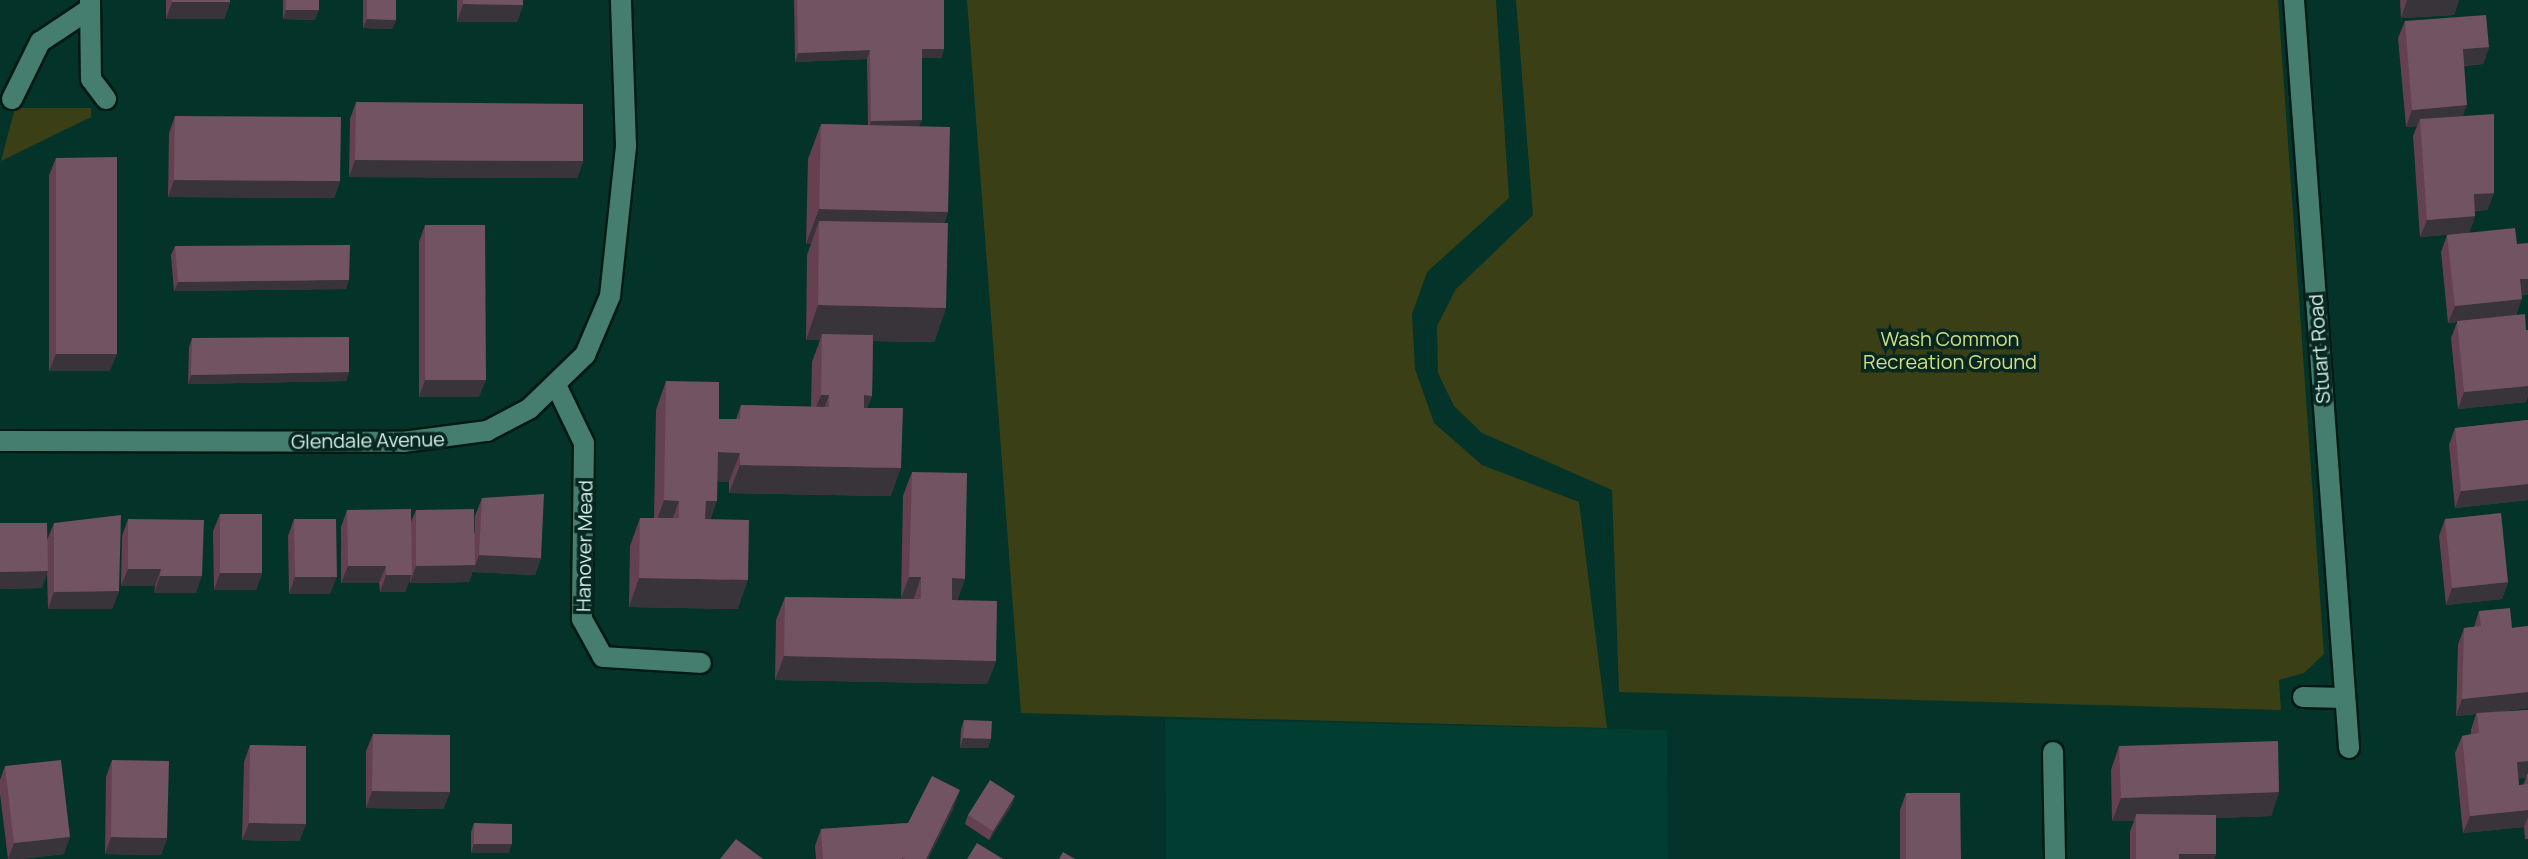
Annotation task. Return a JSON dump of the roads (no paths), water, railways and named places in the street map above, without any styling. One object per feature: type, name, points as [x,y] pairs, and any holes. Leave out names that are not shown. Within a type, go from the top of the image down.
[{"type":"street","name":"Glendale Avenue","points":[[0,441],[452,438],[510,421],[557,387],[597,336],[610,296],[626,146],[621,0]]},
{"type":"street","name":"Stuart Road","points":[[2294,0],[2349,748]]},
{"type":"street","points":[[89,5],[91,79],[106,99]]},
{"type":"street","points":[[12,99],[40,42],[89,5]]},
{"type":"street","name":"Hanover Mead","points":[[557,387],[584,443],[582,619],[603,657],[701,663]]},
{"type":"street","points":[[2303,697],[2345,698]]},
{"type":"street","points":[[2053,752],[2055,859]]},
{"type":"park label","name":"Wash Common Recreation Ground","points":[[1950,350]]}]
